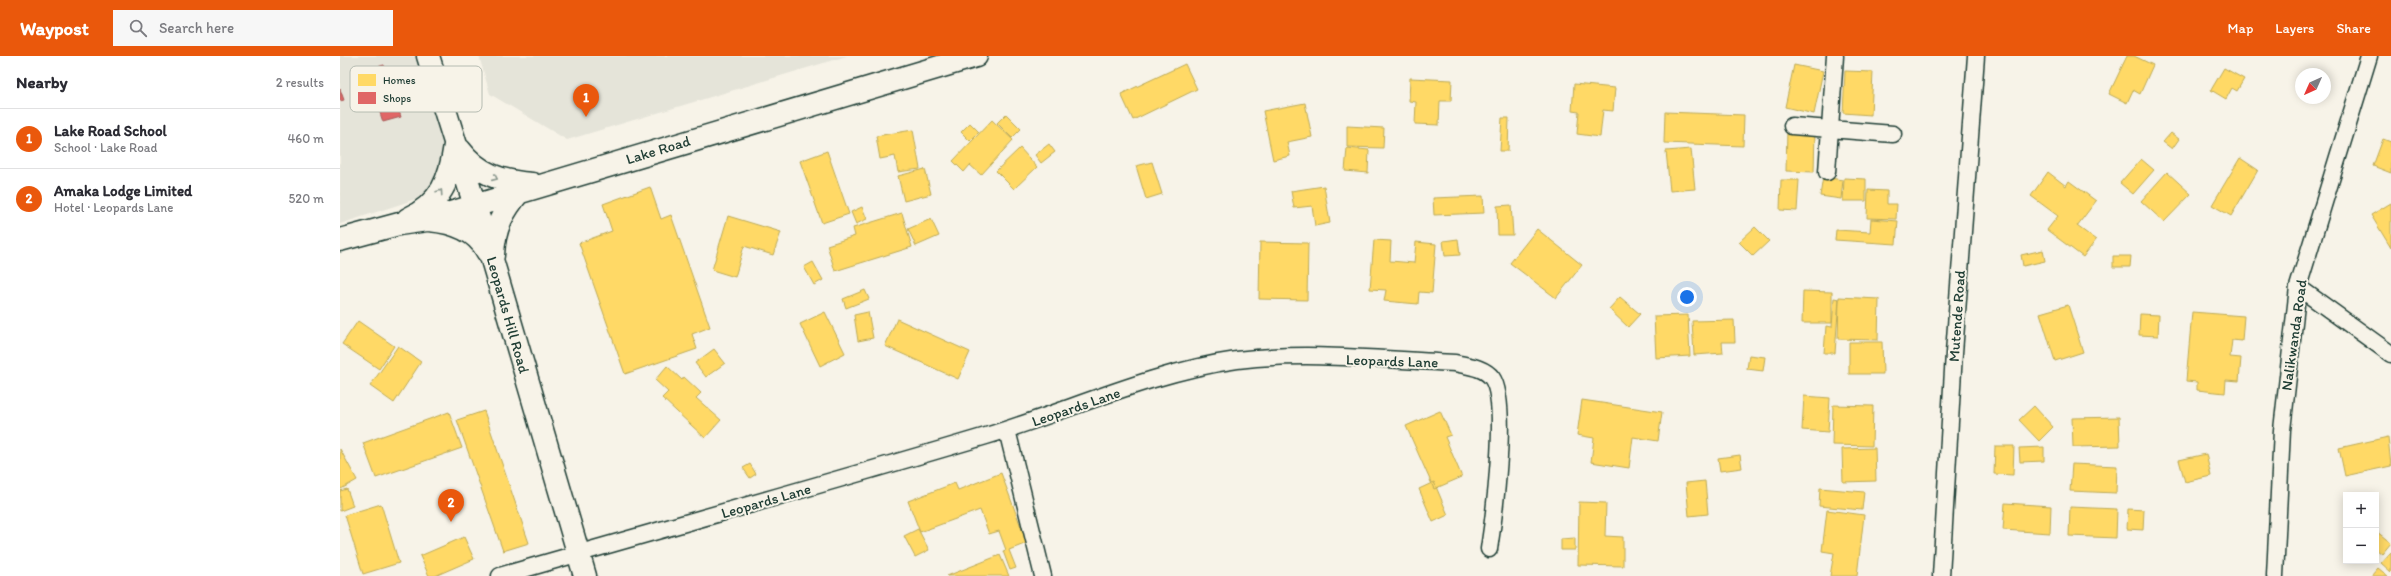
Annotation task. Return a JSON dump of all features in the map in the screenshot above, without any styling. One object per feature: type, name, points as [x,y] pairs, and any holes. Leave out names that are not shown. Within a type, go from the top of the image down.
[{"type":"main road","name":"Leopards Hill Road","points":[[428,56],[431,66]]},
{"type":"main road","name":"Lake Road","points":[[340,240],[399,224],[427,220],[543,184],[976,56]]},
{"type":"main road","name":"Leopards Hill Road","points":[[445,112],[493,263],[585,576]]},
{"type":"main road","points":[[455,144],[468,160],[483,173],[502,181],[543,184]]},
{"type":"main road","points":[[399,224],[423,212],[441,192],[452,169],[455,144]]},
{"type":"main road","points":[[493,263],[493,243],[497,224],[507,207],[520,192]]},
{"type":"main road","points":[[427,220],[444,221],[461,227],[475,236],[486,248],[493,263]]},
{"type":"street","points":[[1827,172],[1835,56]]},
{"type":"street","name":"Mutende Road","points":[[1941,576],[1955,345],[1976,56]]},
{"type":"street","name":"Nalikwanda Road","points":[[2275,576],[2282,430],[2298,287],[2369,56]]},
{"type":"street","points":[[1792,126],[1893,134]]},
{"type":"street","points":[[2298,287],[2391,354]]},
{"type":"street","name":"Leopards Lane","points":[[500,576],[803,491],[1007,430],[1192,367],[1241,360],[1298,357],[1455,363],[1478,368],[1491,377],[1498,393],[1498,491],[1489,548]]},
{"type":"street","points":[[1007,430],[1043,576]]},
{"type":"shaded area","points":[[340,56],[420,56],[423,66],[350,66],[350,112],[436,112],[450,158],[438,181],[416,199],[340,224]]},
{"type":"shaded area","points":[[479,56],[847,56],[567,140],[490,94]]},
{"type":"building: Homes","points":[[2127,56],[2134,56],[2153,65],[2140,94],[2133,90],[2127,103],[2109,94]]},
{"type":"building: Homes","points":[[1185,64],[1197,89],[1133,120],[1121,94]]},
{"type":"building: Homes","points":[[1794,65],[1823,71],[1814,114],[1785,107]]},
{"type":"building: Homes","points":[[2224,68],[2244,79],[2237,91],[2232,88],[2226,99],[2211,90]]},
{"type":"building: Homes","points":[[1845,71],[1873,72],[1871,115],[1843,113]]},
{"type":"building: Homes","points":[[1410,78],[1452,80],[1451,101],[1440,101],[1439,125],[1415,124],[1416,102],[1409,101]]},
{"type":"building: Homes","points":[[1574,84],[1615,88],[1613,111],[1603,110],[1600,137],[1577,134],[1579,112],[1572,111]]},
{"type":"building: Homes","points":[[1305,103],[1312,137],[1287,142],[1290,156],[1273,160],[1263,111]]},
{"type":"building: Homes","points":[[1665,112],[1744,115],[1743,146],[1664,143]]},
{"type":"building: Homes","points":[[1006,114],[1021,129],[1012,138],[997,123]]},
{"type":"building: Homes","points":[[1502,118],[1509,118],[1508,151],[1500,151]]},
{"type":"building: Homes","points":[[992,120],[1013,140],[981,175],[970,165],[964,172],[953,161]]},
{"type":"building: Homes","points":[[970,123],[979,132],[970,141],[961,132]]},
{"type":"building: Homes","points":[[1347,126],[1384,128],[1383,148],[1347,147]]},
{"type":"building: Homes","points":[[913,130],[920,169],[898,172],[895,156],[880,159],[876,136]]},
{"type":"building: Homes","points":[[1787,130],[1815,131],[1814,172],[1786,171]]},
{"type":"building: Homes","points":[[2171,133],[2179,139],[2172,149],[2163,142]]},
{"type":"building: Homes","points":[[2383,139],[2391,142],[2391,173],[2373,166]]},
{"type":"building: Homes","points":[[1049,144],[1055,152],[1041,163],[1035,155]]},
{"type":"building: Homes","points":[[1020,148],[1037,167],[1014,189],[996,171]]},
{"type":"building: Homes","points":[[1347,148],[1369,150],[1368,173],[1345,171]]},
{"type":"building: Homes","points":[[1691,149],[1695,189],[1670,191],[1666,151]]},
{"type":"building: Homes","points":[[827,151],[849,214],[822,223],[800,161]]},
{"type":"building: Homes","points":[[2240,158],[2258,170],[2231,216],[2212,205]]},
{"type":"building: Homes","points":[[2141,159],[2154,170],[2133,194],[2120,183]]},
{"type":"building: Homes","points":[[1152,162],[1162,194],[1146,199],[1136,166]]},
{"type":"building: Homes","points":[[925,169],[931,194],[904,201],[898,176]]},
{"type":"building: Homes","points":[[2048,172],[2066,186],[2069,181],[2096,201],[2077,226],[2096,240],[2083,257],[2047,230],[2058,216],[2031,196]]},
{"type":"building: Homes","points":[[2167,172],[2191,194],[2164,222],[2141,201]]},
{"type":"building: Homes","points":[[1823,177],[1843,180],[1841,199],[1820,196]]},
{"type":"building: Homes","points":[[1844,178],[1866,179],[1866,201],[1843,201]]},
{"type":"building: Homes","points":[[1781,180],[1799,180],[1797,211],[1780,210]]},
{"type":"building: Homes","points":[[1324,186],[1330,223],[1315,226],[1312,206],[1294,208],[1291,191]]},
{"type":"building: Homes","points":[[650,187],[661,219],[671,215],[710,327],[692,334],[697,349],[625,374],[579,243],[612,231],[603,204]]},
{"type":"building: Homes","points":[[1868,190],[1887,191],[1887,204],[1897,204],[1896,219],[1867,218]]},
{"type":"building: Homes","points":[[1483,196],[1484,213],[1434,215],[1433,198]]},
{"type":"building: Homes","points":[[2391,203],[2391,248],[2371,215]]},
{"type":"building: Homes","points":[[1511,205],[1513,235],[1498,235],[1497,206]]},
{"type":"building: Homes","points":[[862,207],[867,219],[856,224],[851,212]]},
{"type":"building: Homes","points":[[902,213],[912,247],[835,271],[827,245],[855,236],[853,228]]},
{"type":"building: Homes","points":[[728,216],[781,232],[773,255],[744,246],[735,277],[712,270]]},
{"type":"building: Homes","points":[[931,219],[939,236],[916,246],[908,229]]},
{"type":"building: Homes","points":[[1871,219],[1898,221],[1896,244],[1835,240],[1836,230],[1870,232]]},
{"type":"building: Homes","points":[[1755,227],[1769,241],[1753,256],[1739,242]]},
{"type":"building: Homes","points":[[1537,229],[1582,265],[1556,298],[1510,263]]},
{"type":"building: Homes","points":[[1458,239],[1460,255],[1445,256],[1443,241]]},
{"type":"building: Homes","points":[[1374,240],[1391,241],[1390,261],[1414,263],[1416,242],[1436,244],[1432,293],[1419,292],[1418,304],[1384,301],[1386,290],[1370,289]]},
{"type":"building: Homes","points":[[1260,242],[1308,243],[1307,300],[1259,299]]},
{"type":"building: Homes","points":[[2043,250],[2045,261],[2023,266],[2021,255]]},
{"type":"building: Homes","points":[[2113,256],[2131,256],[2130,267],[2113,267]]},
{"type":"building: Homes","points":[[813,262],[823,280],[814,285],[804,267]]},
{"type":"building: Homes","points":[[865,290],[869,299],[846,308],[843,299]]},
{"type":"building: Homes","points":[[1803,291],[1832,292],[1832,323],[1802,323]]},
{"type":"building: Homes","points":[[1620,297],[1640,314],[1628,327],[1609,309]]},
{"type":"building: Homes","points":[[1839,297],[1879,299],[1878,340],[1838,339]]},
{"type":"building: Homes","points":[[1834,298],[1839,299],[1835,353],[1824,353],[1826,326],[1832,327]]},
{"type":"building: Homes","points":[[2068,305],[2083,352],[2055,361],[2040,313]]},
{"type":"building: Homes","points":[[825,312],[845,353],[820,366],[800,324]]},
{"type":"building: Homes","points":[[868,312],[873,338],[858,341],[854,315]]},
{"type":"building: Homes","points":[[2192,312],[2244,316],[2242,341],[2232,340],[2230,357],[2241,358],[2239,381],[2226,380],[2225,393],[2197,390],[2197,382],[2186,381]]},
{"type":"building: Homes","points":[[2140,314],[2159,315],[2158,336],[2139,335]]},
{"type":"building: Homes","points":[[1688,315],[1690,356],[1656,358],[1654,316]]},
{"type":"building: Homes","points":[[897,319],[970,352],[958,379],[885,346]]},
{"type":"building: Homes","points":[[1734,320],[1735,342],[1722,342],[1723,353],[1694,355],[1692,321]]},
{"type":"building: Homes","points":[[358,321],[394,346],[379,369],[342,344]]},
{"type":"building: Homes","points":[[1849,342],[1882,342],[1883,374],[1849,374]]},
{"type":"building: Homes","points":[[398,346],[421,362],[394,403],[370,386]]},
{"type":"building: Homes","points":[[714,349],[725,363],[706,377],[695,363]]},
{"type":"building: Homes","points":[[1749,355],[1765,357],[1763,371],[1747,369]]},
{"type":"building: Homes","points":[[667,366],[682,380],[684,377],[701,393],[696,398],[721,420],[705,438],[662,398],[668,392],[655,380]]},
{"type":"building: Homes","points":[[1804,396],[1830,398],[1828,432],[1802,430]]},
{"type":"building: Homes","points":[[1582,400],[1662,412],[1658,441],[1633,437],[1629,468],[1591,462],[1594,438],[1577,435]]},
{"type":"building: Homes","points":[[1833,405],[1873,406],[1872,446],[1832,445]]},
{"type":"building: Homes","points":[[2034,406],[2053,427],[2039,441],[2019,420]]},
{"type":"building: Homes","points":[[484,411],[529,543],[503,551],[457,420]]},
{"type":"building: Homes","points":[[1440,411],[1451,435],[1445,437],[1462,477],[1434,489],[1406,426]]},
{"type":"building: Homes","points":[[449,412],[462,448],[376,478],[363,443]]},
{"type":"building: Homes","points":[[2119,417],[2120,446],[2073,447],[2072,418]]},
{"type":"building: Homes","points":[[2388,437],[2391,466],[2345,476],[2339,448]]},
{"type":"building: Homes","points":[[1995,446],[2014,446],[2013,475],[1994,474]]},
{"type":"building: Homes","points":[[2044,447],[2044,461],[2020,462],[2019,448]]},
{"type":"building: Homes","points":[[1875,448],[1876,481],[1843,482],[1842,449]]},
{"type":"building: Homes","points":[[340,449],[357,480],[341,489],[340,488]]},
{"type":"building: Homes","points":[[2206,454],[2211,476],[2185,482],[2179,460]]},
{"type":"building: Homes","points":[[1740,455],[1742,468],[1720,471],[1718,458]]},
{"type":"building: Homes","points":[[750,464],[756,474],[750,478],[743,468]]},
{"type":"building: Homes","points":[[2072,464],[2117,466],[2116,493],[2070,491]]},
{"type":"building: Homes","points":[[1001,473],[1027,543],[1009,550],[1016,568],[1010,570],[1003,551],[1006,550],[999,531],[989,534],[980,510],[920,532],[908,501],[955,483],[958,490]]},
{"type":"building: Homes","points":[[1705,481],[1708,514],[1689,516],[1686,483]]},
{"type":"building: Homes","points":[[1434,482],[1448,515],[1433,522],[1419,489]]},
{"type":"building: Homes","points":[[1820,488],[1864,492],[1862,510],[1819,506]]},
{"type":"building: Homes","points":[[347,489],[353,506],[340,511],[340,491]]},
{"type":"building: Homes","points":[[1579,502],[1606,503],[1605,536],[1623,537],[1623,566],[1578,565]]},
{"type":"building: Homes","points":[[2005,503],[2051,506],[2050,533],[2003,530]]},
{"type":"building: Homes","points":[[381,504],[399,563],[363,574],[345,515]]},
{"type":"building: Homes","points":[[2070,507],[2117,509],[2116,538],[2069,536]]},
{"type":"building: Homes","points":[[2128,509],[2144,510],[2143,530],[2127,529]]},
{"type":"building: Homes","points":[[1827,510],[1864,515],[1857,576],[1830,576],[1834,553],[1822,551]]},
{"type":"building: Homes","points":[[918,529],[929,550],[915,557],[904,536]]},
{"type":"building: Homes","points":[[2379,533],[2391,543],[2382,554],[2379,552]]},
{"type":"building: Homes","points":[[464,537],[474,559],[435,576],[429,576],[420,556]]},
{"type":"building: Homes","points":[[1575,538],[1575,550],[1561,550],[1561,539]]},
{"type":"building: Homes","points":[[2391,552],[2391,572],[2381,563]]},
{"type":"building: Homes","points":[[1000,555],[1009,576],[947,576]]},
{"type":"building: Homes","points":[[2378,568],[2388,576],[2371,576]]},
{"type":"building: Shops","points":[[340,89],[344,100],[340,101]]},
{"type":"building: Shops","points":[[380,112],[399,112],[401,117],[383,122]]},
{"type":"place","name":"Lake Road School","points":[[586,117]]},
{"type":"place","name":"Amaka Lodge Limited","points":[[451,522]]}]
